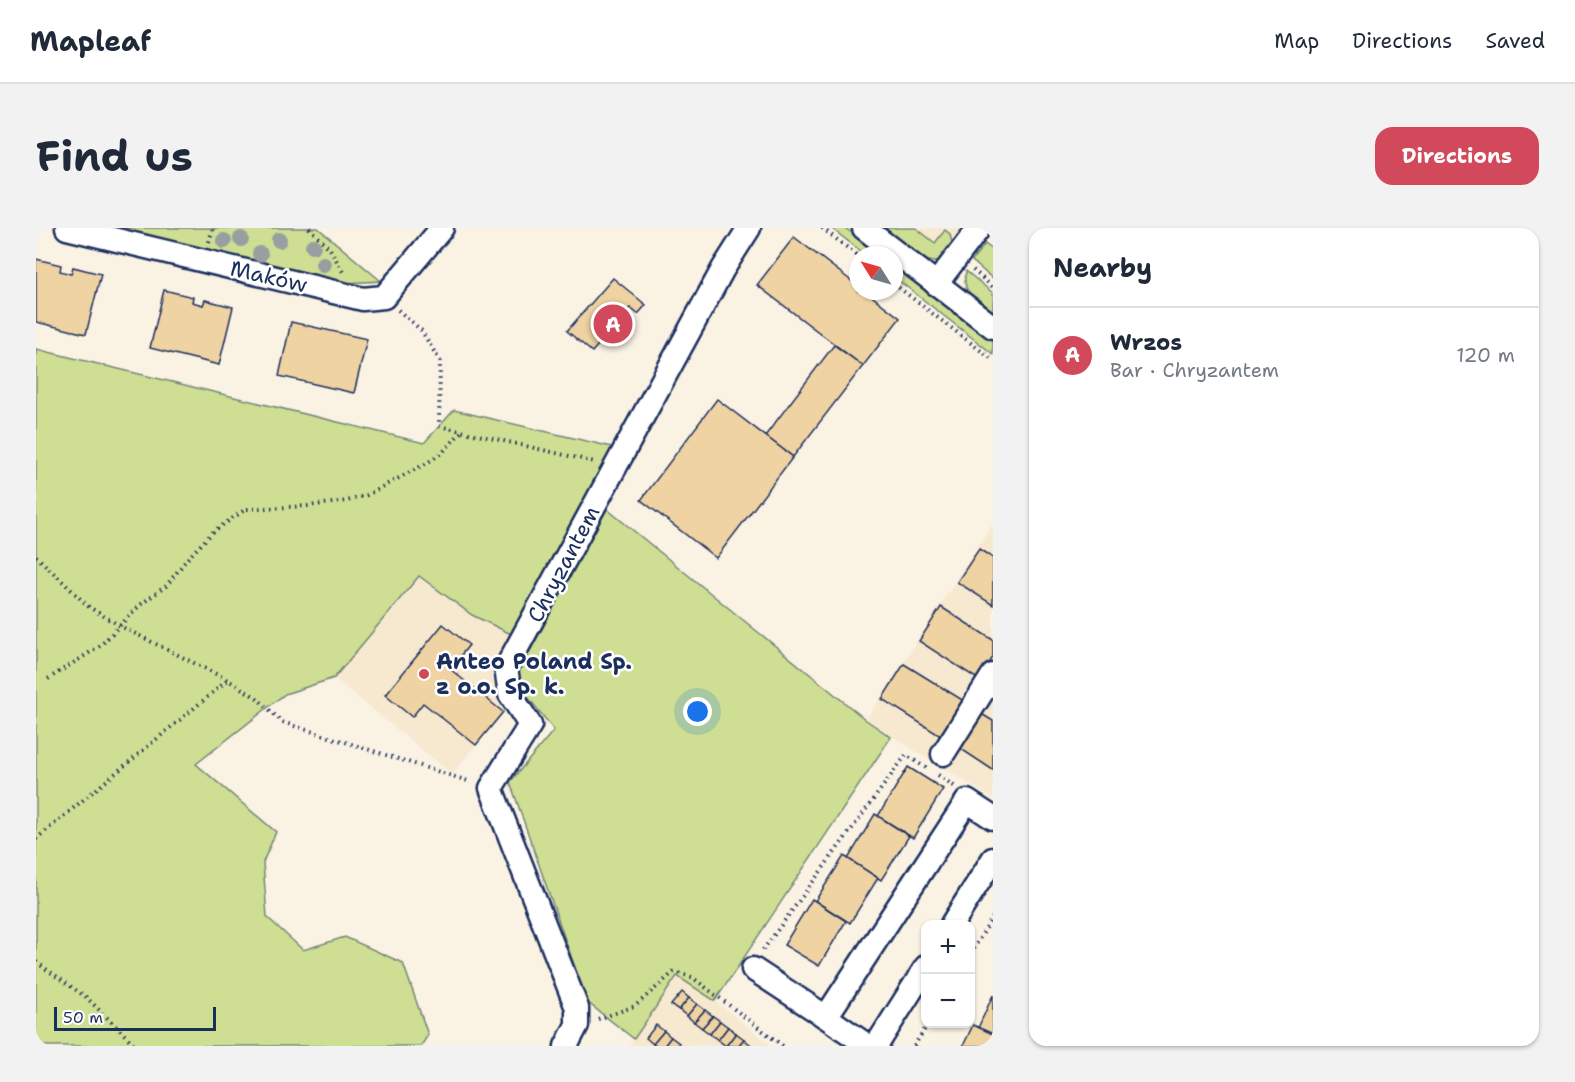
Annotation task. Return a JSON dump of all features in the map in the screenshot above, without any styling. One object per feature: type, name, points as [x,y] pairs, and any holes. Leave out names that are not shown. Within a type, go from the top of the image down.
[{"type":"street","name":"Maków","points":[[67,228],[363,299],[384,297]]},
{"type":"street","points":[[384,297],[442,228]]},
{"type":"street","name":"Chryzantem","points":[[491,788],[530,725],[510,694],[506,668],[723,269],[749,228]]},
{"type":"street","points":[[864,228],[993,327]]},
{"type":"street","points":[[936,284],[979,228]]},
{"type":"street","points":[[935,765],[993,675]]},
{"type":"street","points":[[491,788],[577,1017],[566,1046]]},
{"type":"street","points":[[826,1017],[967,801],[993,818]]},
{"type":"street","points":[[955,920],[993,859]]},
{"type":"street","points":[[753,969],[868,1046]]},
{"type":"street","points":[[876,1046],[922,974]]},
{"type":"path","points":[[309,228],[330,249],[342,269],[345,280]]},
{"type":"path","points":[[822,228],[849,249]]},
{"type":"path","points":[[903,291],[993,360]]},
{"type":"path","points":[[384,297],[421,330],[440,361],[439,426],[615,467]]},
{"type":"path","points":[[48,679],[100,646],[140,605],[166,586],[188,558],[214,531],[246,509],[308,506],[347,501],[367,495],[427,463],[442,452],[462,431]]},
{"type":"path","points":[[36,556],[88,607],[120,626],[228,680],[257,698],[282,722],[491,788]]},
{"type":"path","points":[[36,839],[228,680]]},
{"type":"path","points":[[753,969],[756,959],[906,755],[935,765],[966,794],[967,801]]},
{"type":"path","points":[[975,946],[993,917]]},
{"type":"path","points":[[36,962],[86,997],[136,1046]]},
{"type":"path","points":[[577,1017],[635,1006],[674,972],[692,977],[783,1046]]},
{"type":"path","points":[[914,1046],[925,1028]]},
{"type":"shaded area","points":[[916,228],[963,228],[956,239],[945,230],[935,243]]},
{"type":"shaded area","points":[[993,523],[993,799],[866,720]]},
{"type":"shaded area","points":[[419,576],[472,615],[515,636],[494,670],[510,703],[452,774],[334,678]]},
{"type":"shaded area","points":[[677,976],[715,1001],[772,1046],[629,1046]]},
{"type":"green space","points":[[114,228],[318,228],[381,281],[344,283]]},
{"type":"green space","points":[[831,228],[845,228],[869,246],[854,246]]},
{"type":"green space","points":[[878,228],[916,228],[935,243],[945,230],[950,234],[953,246],[940,260],[934,262],[920,259]]},
{"type":"green space","points":[[985,244],[993,250],[993,279],[972,261]]},
{"type":"green space","points":[[966,271],[993,293],[993,316],[976,302],[968,291]]},
{"type":"green space","points":[[903,272],[993,340],[993,354],[903,284]]},
{"type":"green space","points":[[36,349],[424,443],[454,410],[616,448],[515,636],[472,615],[419,576],[334,678],[285,694],[196,764],[276,832],[263,862],[267,917],[303,950],[345,937],[403,963],[428,1035],[421,1046],[36,1046]]},
{"type":"green space","points":[[607,509],[866,720],[891,737],[715,1001],[677,976],[634,1039],[587,1002],[510,782],[554,730],[527,696],[516,677]]},
{"type":"building","points":[[794,237],[849,279],[849,300],[877,300],[900,318],[863,366],[757,285]]},
{"type":"building","points":[[36,259],[61,265],[60,271],[71,274],[73,267],[101,274],[86,334],[36,322]]},
{"type":"building","points":[[613,278],[646,305],[638,314],[630,308],[626,312],[632,318],[610,344],[604,338],[592,352],[567,331]]},
{"type":"building","points":[[164,290],[193,297],[192,302],[203,305],[205,300],[233,307],[219,365],[150,348]]},
{"type":"building","points":[[291,322],[367,339],[354,393],[279,376]]},
{"type":"building","points":[[834,345],[863,366],[793,457],[765,436]]},
{"type":"building","points":[[717,399],[793,457],[716,558],[641,500]]},
{"type":"building","points":[[979,549],[993,558],[993,605],[957,582]]},
{"type":"building","points":[[941,607],[993,640],[993,657],[979,680],[919,641]]},
{"type":"building","points":[[443,624],[469,645],[450,669],[503,712],[476,745],[423,703],[412,717],[385,695]]},
{"type":"building","points":[[904,664],[964,701],[942,737],[882,699]]},
{"type":"building","points":[[980,713],[993,721],[993,770],[958,747]]},
{"type":"building","points":[[908,767],[943,789],[913,838],[878,816]]},
{"type":"building","points":[[875,814],[909,836],[881,880],[848,859]]},
{"type":"building","points":[[844,856],[878,878],[850,923],[815,901]]},
{"type":"building","points":[[812,899],[846,921],[819,966],[784,945]]},
{"type":"building","points":[[682,992],[689,998],[679,1010],[671,1005]]},
{"type":"building","points":[[993,995],[993,1034],[978,1028]]},
{"type":"building","points":[[689,998],[697,1004],[687,1016],[679,1010]]},
{"type":"building","points":[[697,1004],[705,1010],[694,1022],[687,1016]]},
{"type":"building","points":[[705,1010],[713,1016],[702,1028],[694,1022]]},
{"type":"building","points":[[713,1016],[720,1021],[710,1034],[702,1028]]},
{"type":"building","points":[[720,1021],[728,1027],[718,1040],[710,1034]]},
{"type":"building","points":[[656,1025],[664,1031],[653,1044],[646,1038]]},
{"type":"building","points":[[975,1026],[993,1034],[993,1046],[963,1046],[972,1028]]},
{"type":"building","points":[[728,1027],[736,1033],[726,1046],[718,1040]]},
{"type":"building","points":[[664,1031],[671,1037],[664,1046],[653,1044]]},
{"type":"building","points":[[736,1033],[744,1039],[738,1046],[726,1046]]},
{"type":"building","points":[[671,1037],[679,1043],[677,1046],[664,1046]]},
{"type":"building","points":[[744,1039],[751,1045],[738,1046]]},
{"type":"place","name":"Wrzos","points":[[613,324]]},
{"type":"place","name":"Anteo Poland Sp. z o.o. Sp. k.","points":[[424,674]]}]
